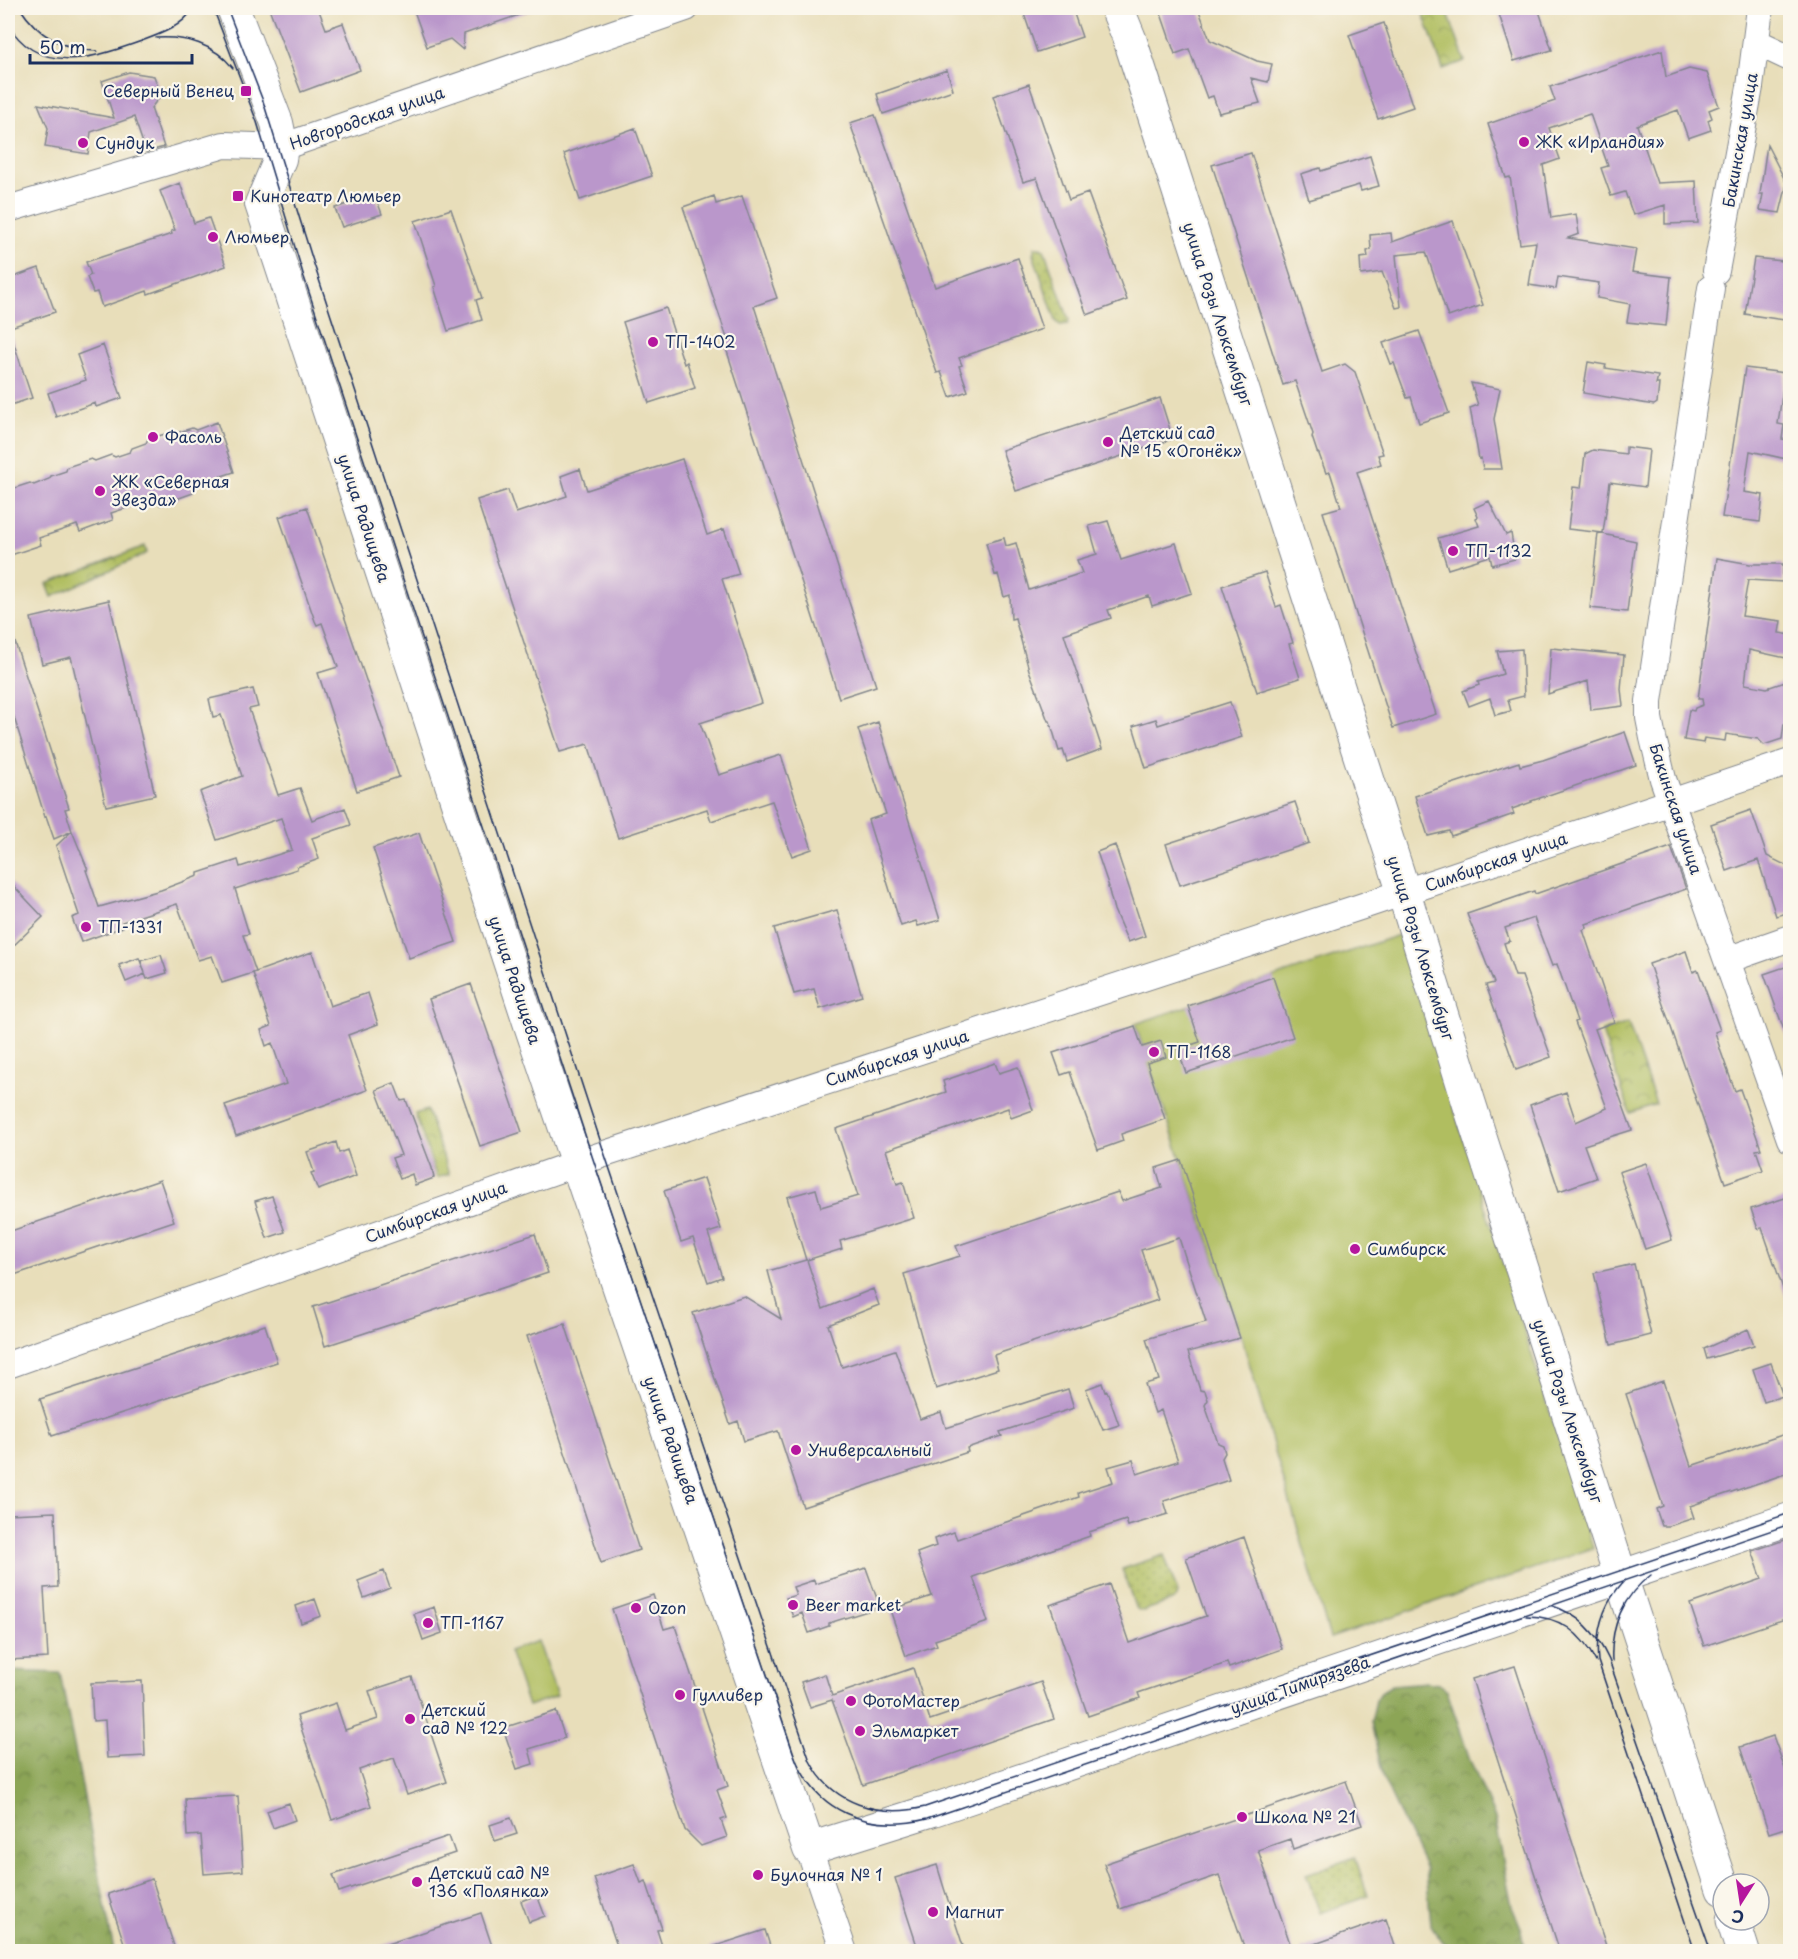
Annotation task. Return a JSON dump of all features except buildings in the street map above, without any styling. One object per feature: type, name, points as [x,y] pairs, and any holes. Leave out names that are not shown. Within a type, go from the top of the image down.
[{"type":"main road","name":"улица Розы Люксембург","points":[[1117,8],[1130,40],[1717,1872]]},
{"type":"main road","points":[[1737,1932],[1743,1952]]},
{"type":"street","points":[[232,8],[277,123],[282,147]]},
{"type":"street","name":"Новгородская улица","points":[[8,209],[224,145],[282,147],[686,8]]},
{"type":"street","name":"Бакинская улица","points":[[1760,8],[1750,87],[1713,280],[1649,700],[1649,718],[1672,802],[1791,1139]]},
{"type":"street","points":[[1756,42],[1791,58]]},
{"type":"street","name":"улица Радищева","points":[[282,147],[280,159],[261,204],[577,1163],[844,1952]]},
{"type":"street","name":"Симбирская улица","points":[[8,1365],[577,1163],[1404,892],[1791,762]]},
{"type":"street","points":[[1727,960],[1791,938]]},
{"type":"street","name":"улица Тимирязева","points":[[809,1849],[933,1810],[1791,1519]]},
{"type":"green space","points":[[1421,8],[1446,8],[1465,61],[1443,69]]},
{"type":"green space","points":[[1035,247],[1044,249],[1069,320],[1068,324],[1060,325],[1056,321],[1033,254]]},
{"type":"green space","points":[[145,546],[147,553],[52,597],[47,584]]},
{"type":"green space","name":"Симбирск","points":[[1399,935],[1593,1548],[1330,1638],[1242,1339],[1135,1024]]},
{"type":"green space","points":[[1628,1023],[1656,1104],[1630,1113],[1602,1032]]},
{"type":"green space","points":[[427,1110],[449,1174],[437,1178],[415,1114]]},
{"type":"green space","points":[[1164,1555],[1178,1593],[1177,1597],[1143,1611],[1139,1610],[1135,1607],[1122,1569]]},
{"type":"green space","points":[[538,1641],[557,1696],[528,1706],[509,1651]]},
{"type":"green space","points":[[8,1671],[60,1673],[114,1951],[8,1951]]},
{"type":"green space","points":[[1427,1682],[1439,1684],[1447,1691],[1470,1760],[1495,1818],[1512,1907],[1522,1930],[1524,1942],[1522,1951],[1458,1951],[1442,1942],[1431,1925],[1426,1869],[1384,1781],[1371,1722],[1376,1700],[1382,1691],[1392,1685]]},
{"type":"green space","points":[[1355,1857],[1368,1896],[1320,1913],[1306,1874]]},
{"type":"tram line","points":[[20,8],[27,18],[52,40],[73,48],[97,51]]},
{"type":"tram line","points":[[8,24],[20,40],[34,51],[49,57],[66,59],[101,54],[161,34],[183,21],[194,8]]},
{"type":"tram line","points":[[213,8],[257,122],[304,277],[592,1156],[793,1752],[802,1773],[814,1790],[829,1803],[864,1820],[905,1823],[927,1819],[1790,1524]]},
{"type":"tram line","points":[[227,8],[263,101],[312,258],[604,1152],[786,1691],[810,1761],[819,1776],[831,1788],[858,1804],[874,1809],[908,1810],[925,1807],[1790,1513]]},
{"type":"tram line","points":[[156,38],[178,38],[198,43],[217,53],[233,68]]},
{"type":"tram line","points":[[1612,1661],[1613,1636],[1620,1613],[1633,1592],[1651,1575]]},
{"type":"tram line","points":[[1624,1581],[1611,1599],[1602,1618],[1598,1639],[1598,1661],[1695,1952]]},
{"type":"tram line","points":[[1550,1605],[1570,1613],[1586,1625],[1609,1660],[1711,1952]]},
{"type":"tram line","points":[[1526,1616],[1549,1619],[1568,1628],[1584,1642],[1596,1662]]},
{"type":"place","name":"Северный Венец","points":[[246,91]]},
{"type":"place","name":"ЖК «Ирландия»","points":[[1524,142]]},
{"type":"place","name":"Сундук","points":[[83,143]]},
{"type":"place","name":"Кинотеатр Люмьер","points":[[238,196]]},
{"type":"place","name":"Люмьер","points":[[213,237]]},
{"type":"place","name":"ТП-1402","points":[[653,342]]},
{"type":"place","name":"Фасоль","points":[[153,437]]},
{"type":"place","name":"Детский сад № 15 «Огонёк»","points":[[1108,442]]},
{"type":"place","name":"ЖК «Северная Звезда»","points":[[100,491]]},
{"type":"place","name":"ТП-1132","points":[[1453,551]]},
{"type":"place","name":"ТП-1331","points":[[86,927]]},
{"type":"place","name":"ТП-1168","points":[[1154,1052]]},
{"type":"place","name":"Симбирск","points":[[1355,1249]]},
{"type":"place","name":"Универсальный","points":[[796,1450]]},
{"type":"place","name":"Beer market","points":[[793,1605]]},
{"type":"place","name":"Ozon","points":[[636,1608]]},
{"type":"place","name":"ТП-1167","points":[[428,1623]]},
{"type":"place","name":"Гулливер","points":[[680,1695]]},
{"type":"place","name":"ФотоМастер","points":[[851,1701]]},
{"type":"place","name":"Детский сад № 122","points":[[410,1719]]},
{"type":"place","name":"Эльмаркет","points":[[860,1731]]},
{"type":"place","name":"Школа № 21","points":[[1242,1817]]},
{"type":"place","name":"Булочная № 1","points":[[758,1875]]},
{"type":"place","name":"Детский сад № 136 «Полянка»","points":[[417,1882]]},
{"type":"place","name":"Магнит","points":[[933,1912]]}]
